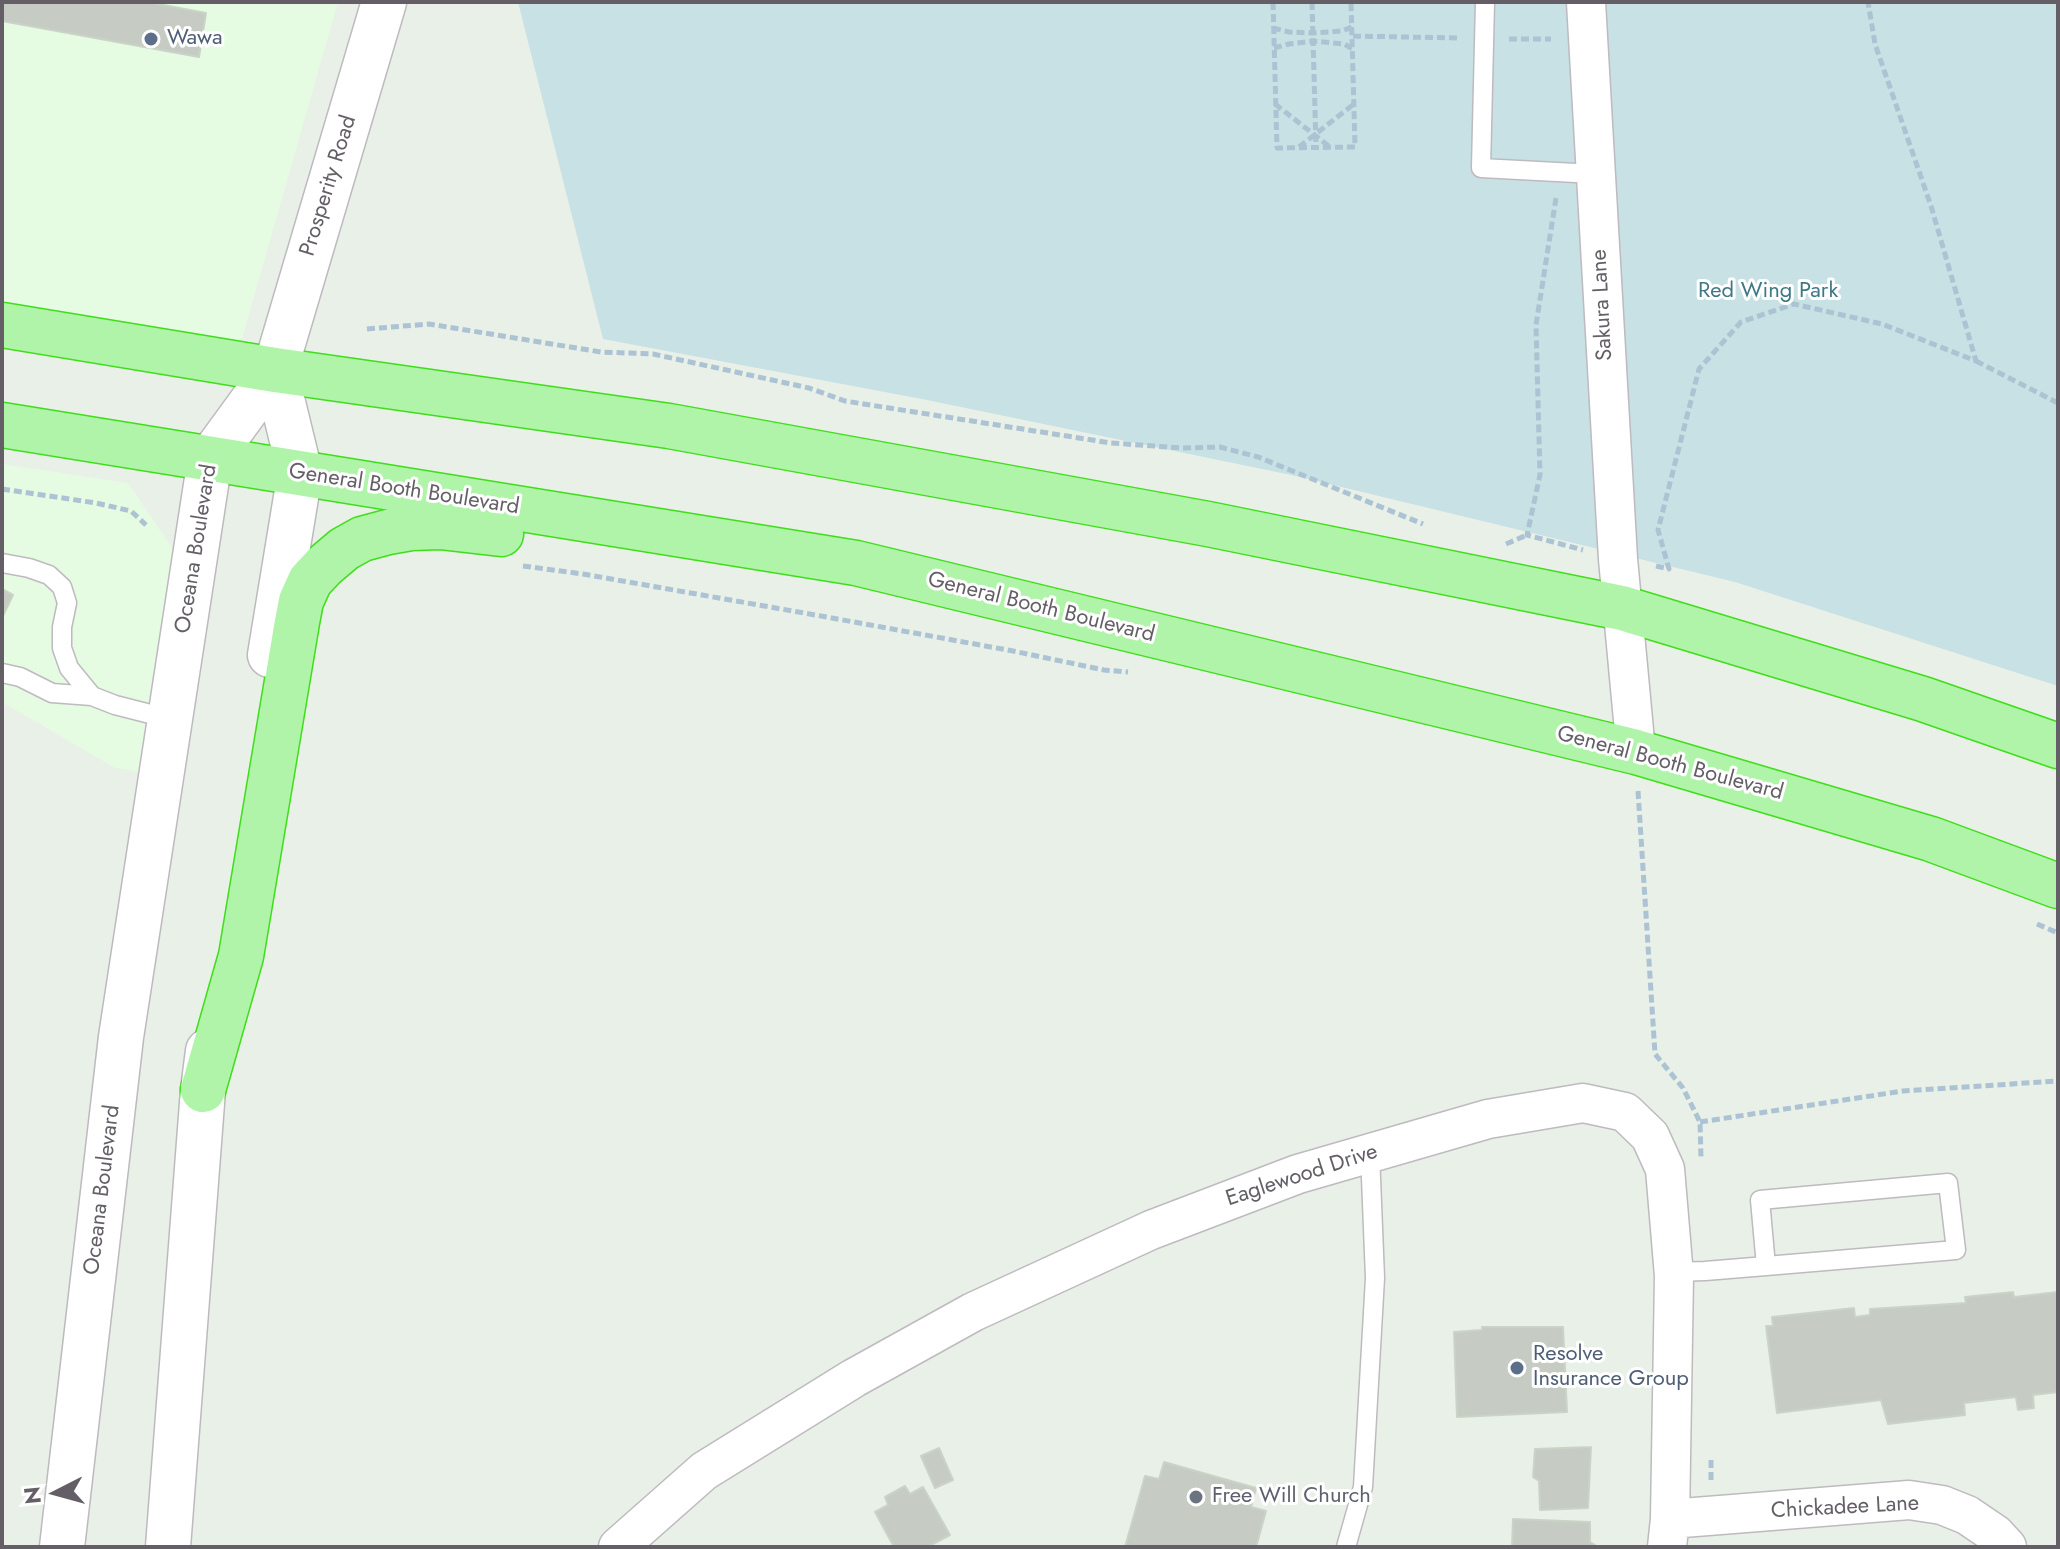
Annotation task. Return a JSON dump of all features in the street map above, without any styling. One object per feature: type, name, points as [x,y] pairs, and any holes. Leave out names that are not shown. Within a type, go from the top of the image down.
[{"type":"highway","points":[[2,325],[275,370],[669,426],[1208,524],[1622,608],[1923,699],[2058,746]]},
{"type":"highway","name":"General Booth Boulevard","points":[[2,425],[887,570],[1636,752],[1931,839],[2058,886]]},
{"type":"highway","points":[[203,1090],[241,956],[301,601],[310,581],[344,549],[362,539],[411,528],[440,527],[474,529],[664,559],[833,559]]},
{"type":"main road","name":"Prosperity Road","points":[[275,370],[384,2]]},
{"type":"main road","name":"Oceana Boulevard","points":[[62,1547],[121,1037],[210,459],[275,370]]},
{"type":"main road","points":[[168,1547],[203,1090],[222,941],[300,473],[275,370]]},
{"type":"street","name":"Sakura Lane","points":[[1586,2],[1578,173],[1636,752]]},
{"type":"street","name":"Eaglewood Drive","points":[[618,1547],[704,1471],[854,1378],[973,1312],[1151,1230],[1298,1174],[1488,1119],[1583,1103],[1625,1112],[1650,1136],[1665,1169],[1674,1272],[1669,1533]]},
{"type":"street","name":"Chickadee Lane","points":[[1669,1533],[1909,1500],[1942,1505],[1967,1515],[1995,1534],[2007,1547]]},
{"type":"lane","points":[[1485,2],[1481,168],[1578,173]]},
{"type":"lane","points":[[2,563],[49,575],[62,587],[67,603],[62,648],[69,668],[92,696]]},
{"type":"lane","points":[[2,661],[11,675],[52,693],[92,696],[170,719]]},
{"type":"lane","points":[[1346,1547],[1363,1487],[1375,1278],[1370,1153]]},
{"type":"lane","points":[[1674,1272],[1766,1266],[1956,1250],[1948,1183],[1760,1200],[1766,1266]]},
{"type":"path","points":[[1273,2],[1277,148],[1355,147],[1351,2]]},
{"type":"path","points":[[1312,2],[1316,147]]},
{"type":"path","points":[[1868,2],[1875,44],[1931,206],[1976,361]]},
{"type":"path","points":[[1273,28],[1313,33],[1342,31],[1352,27]]},
{"type":"path","points":[[1274,48],[1313,41],[1344,44],[1353,49]]},
{"type":"path","points":[[1275,104],[1331,147]]},
{"type":"path","points":[[1299,148],[1354,104]]},
{"type":"path","points":[[1527,535],[1540,475],[1536,325],[1578,173]]},
{"type":"path","points":[[1495,542],[1507,544],[1527,535],[1669,569],[1658,530],[1699,369],[1741,322],[1794,304],[1882,324],[1976,361],[2058,403]]},
{"type":"path","points":[[367,329],[429,324],[601,352],[653,354],[809,388],[845,401],[1111,443],[1220,447],[1258,457],[1432,527]]},
{"type":"path","points":[[2,489],[131,511],[146,525]]},
{"type":"path","points":[[513,564],[613,579],[1134,673]]},
{"type":"path","points":[[1653,794],[1638,790],[1655,1054],[1683,1088],[1700,1122],[1903,1091],[2058,1081]]},
{"type":"path","points":[[2032,921],[2058,933]]},
{"type":"shaded area","points":[[2,2],[338,2],[240,346],[2,306]]},
{"type":"shaded area","points":[[2,464],[128,483],[175,552],[141,772],[115,768],[2,702]]},
{"type":"green space","name":"Red Wing Park","points":[[518,2],[2058,2],[2058,686],[1735,582],[1296,476],[922,399],[603,339]]},
{"type":"building","name":"Wawa","points":[[2,2],[147,2],[206,13],[199,57],[2,21]]},
{"type":"building","points":[[2,589],[13,595],[2,618]]},
{"type":"building","points":[[2013,1292],[2014,1297],[2058,1292],[2058,1392],[2033,1395],[2034,1408],[2018,1410],[2016,1397],[1964,1403],[1965,1415],[1888,1424],[1881,1400],[1777,1413],[1766,1326],[1773,1326],[1772,1317],[1854,1308],[1855,1317],[1870,1315],[1870,1309],[1966,1303],[1965,1297]]},
{"type":"building","points":[[1482,1327],[1563,1327],[1567,1412],[1457,1417],[1454,1332],[1482,1330]]},
{"type":"building","points":[[1591,1447],[1588,1508],[1540,1510],[1539,1481],[1533,1477],[1535,1449]]},
{"type":"building","points":[[939,1448],[953,1480],[935,1488],[921,1456]]},
{"type":"building","name":"Free Will Church","points":[[1164,1462],[1256,1488],[1251,1507],[1266,1511],[1256,1547],[1125,1547],[1145,1476],[1159,1479]]},
{"type":"building","points":[[905,1486],[910,1494],[923,1487],[950,1535],[927,1547],[894,1547],[875,1512],[888,1505],[885,1497]]},
{"type":"building","points":[[1513,1519],[1590,1522],[1590,1542],[1595,1547],[1512,1547]]},
{"type":"place","name":"Wawa","points":[[151,39]]},
{"type":"place","name":"Resolve Insurance Group","points":[[1517,1368]]},
{"type":"place","name":"Free Will Church","points":[[1196,1497]]}]
